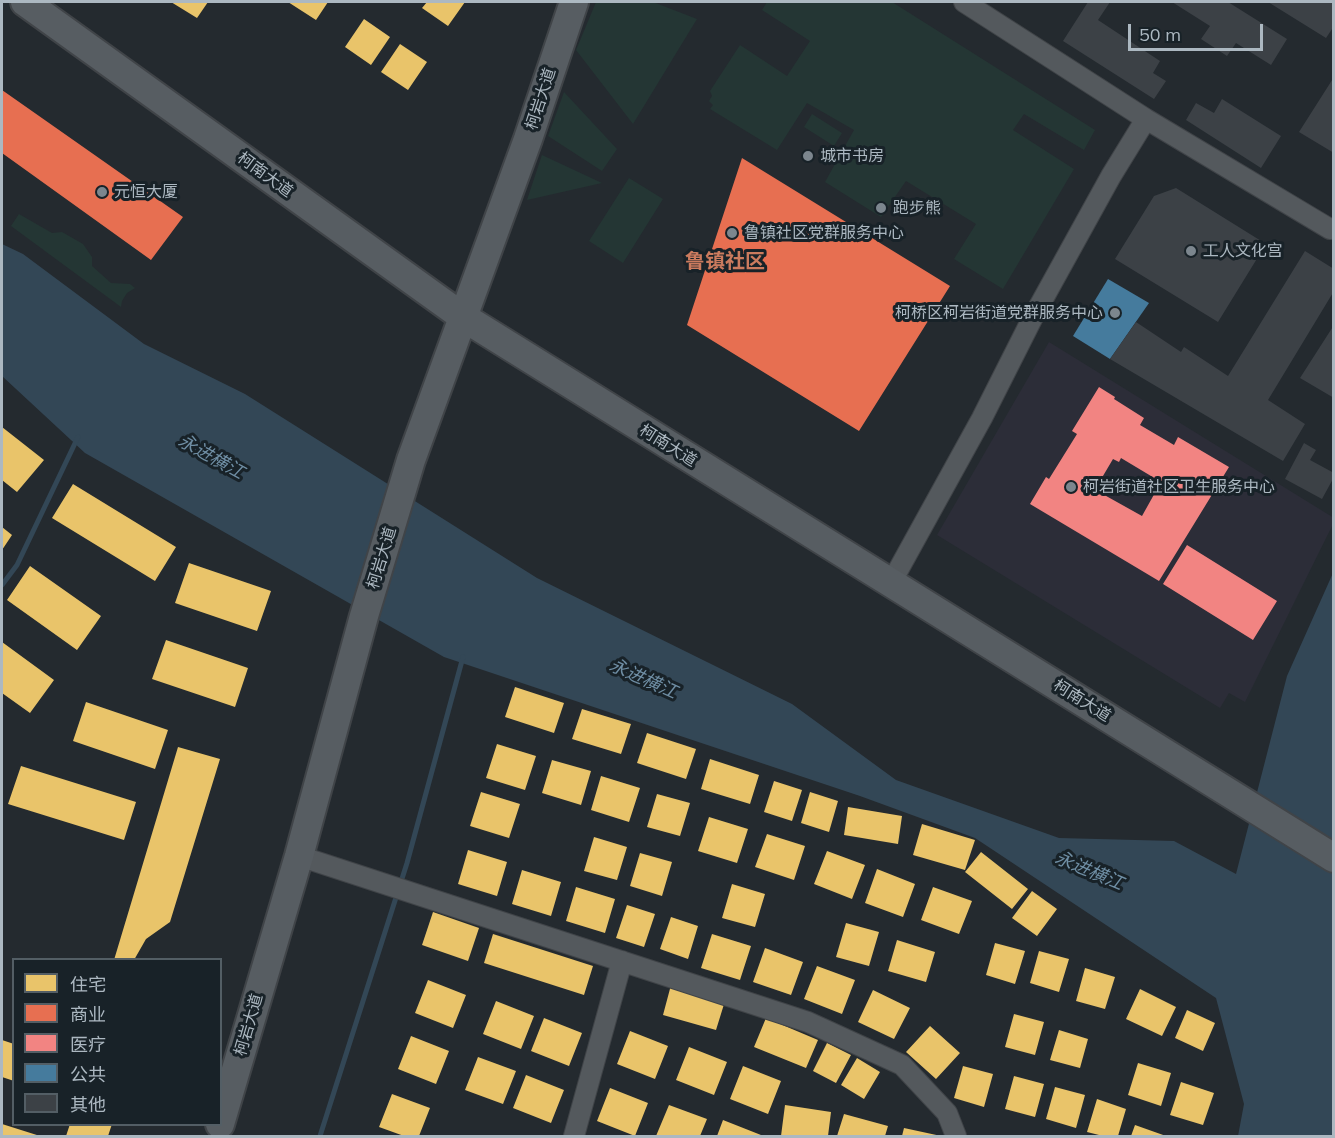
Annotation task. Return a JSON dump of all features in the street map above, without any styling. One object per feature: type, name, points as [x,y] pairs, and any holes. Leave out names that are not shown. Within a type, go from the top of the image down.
[{"type":"main road","name":"柯南大道","points":[[25,2],[463,317],[1334,858]]},
{"type":"main road","name":"柯岩大道","points":[[222,1117],[299,856],[364,616],[411,460],[528,139],[574,2]]},
{"type":"street","points":[[964,2],[1146,119],[1329,229]]},
{"type":"street","points":[[891,583],[1111,176],[1146,119]]},
{"type":"street","points":[[299,856],[808,1022],[902,1065],[947,1113],[956,1137]]},
{"type":"street","points":[[574,1137],[622,961]]},
{"type":"shaded area","points":[[596,2],[653,2],[697,19],[633,124],[576,50]]},
{"type":"shaded area","points":[[767,2],[892,2],[1095,130],[1084,150],[1024,114],[1013,130],[1074,169],[1003,289],[954,259],[976,224],[906,181],[881,217],[825,182],[854,130],[807,103],[777,150],[710,109],[713,105],[709,101],[712,96],[710,91],[740,45],[787,76],[810,41],[762,10]]},
{"type":"shaded area","points":[[564,92],[617,149],[602,171],[548,136]]},
{"type":"shaded area","points":[[812,114],[842,133],[834,146],[804,127]]},
{"type":"shaded area","points":[[542,155],[602,183],[527,200]]},
{"type":"shaded area","points":[[629,178],[663,199],[623,263],[589,241]]},
{"type":"shaded area","points":[[19,214],[52,233],[62,232],[83,244],[92,257],[92,266],[111,283],[130,284],[135,288],[127,293],[121,307],[11,226]]},
{"type":"shaded area","points":[[1049,342],[1334,518],[1245,702],[1229,693],[1220,708],[937,535]]},
{"type":"water","name":"永进横江","points":[[2,244],[23,254],[144,344],[245,394],[537,578],[792,704],[896,780],[1059,838],[1174,841],[1236,874],[1287,676],[1333,573],[1333,1136],[1238,1136],[1244,1104],[1216,998],[975,838],[860,796],[444,657],[85,453],[2,376]]},
{"type":"building: 住宅","points":[[171,2],[208,2],[197,18]]},
{"type":"building: 住宅","points":[[288,2],[328,2],[316,20]]},
{"type":"building: 住宅","points":[[427,2],[465,2],[448,26],[422,8]]},
{"type":"building: 住宅","points":[[364,19],[390,37],[371,65],[345,47]]},
{"type":"building: 住宅","points":[[400,44],[427,62],[408,90],[381,72]]},
{"type":"building: 住宅","points":[[2,427],[44,460],[17,492],[2,480]]},
{"type":"building: 住宅","points":[[73,484],[176,547],[155,581],[52,518]]},
{"type":"building: 住宅","points":[[2,527],[12,535],[2,550]]},
{"type":"building: 住宅","points":[[189,563],[271,591],[257,631],[175,603]]},
{"type":"building: 住宅","points":[[30,566],[101,616],[77,650],[7,600]]},
{"type":"building: 住宅","points":[[166,640],[248,668],[235,707],[152,679]]},
{"type":"building: 住宅","points":[[2,642],[54,680],[30,713],[2,693]]},
{"type":"building: 住宅","points":[[515,687],[564,703],[554,733],[505,717]]},
{"type":"building: 住宅","points":[[86,702],[168,730],[155,769],[73,741]]},
{"type":"building: 住宅","points":[[582,709],[631,724],[621,754],[572,739]]},
{"type":"building: 住宅","points":[[647,733],[696,749],[686,779],[637,763]]},
{"type":"building: 住宅","points":[[497,744],[536,756],[525,790],[486,778]]},
{"type":"building: 住宅","points":[[178,747],[220,759],[170,922],[146,939],[135,958],[115,958]]},
{"type":"building: 住宅","points":[[710,759],[759,775],[750,804],[701,789]]},
{"type":"building: 住宅","points":[[552,760],[591,771],[581,805],[542,793]]},
{"type":"building: 住宅","points":[[21,766],[136,802],[124,840],[8,804]]},
{"type":"building: 住宅","points":[[601,776],[640,788],[629,822],[591,810]]},
{"type":"building: 住宅","points":[[774,781],[802,790],[792,821],[764,812]]},
{"type":"building: 住宅","points":[[481,792],[520,804],[509,838],[470,826]]},
{"type":"building: 住宅","points":[[810,792],[838,801],[829,832],[801,823]]},
{"type":"building: 住宅","points":[[657,794],[690,803],[680,836],[647,827]]},
{"type":"building: 住宅","points":[[848,807],[902,816],[898,844],[844,835]]},
{"type":"building: 住宅","points":[[709,817],[748,829],[737,863],[698,851]]},
{"type":"building: 住宅","points":[[922,824],[975,840],[965,870],[913,855]]},
{"type":"building: 住宅","points":[[767,834],[805,846],[794,880],[755,867]]},
{"type":"building: 住宅","points":[[594,837],[627,847],[617,880],[584,871]]},
{"type":"building: 住宅","points":[[468,850],[507,862],[497,896],[458,884]]},
{"type":"building: 住宅","points":[[827,851],[865,865],[852,899],[814,884]]},
{"type":"building: 住宅","points":[[981,852],[1028,889],[1012,909],[965,872]]},
{"type":"building: 住宅","points":[[640,853],[672,862],[662,896],[630,886]]},
{"type":"building: 住宅","points":[[877,869],[915,884],[903,917],[865,903]]},
{"type":"building: 住宅","points":[[522,870],[561,882],[551,916],[512,904]]},
{"type":"building: 住宅","points":[[732,884],[765,894],[755,927],[722,918]]},
{"type":"building: 住宅","points":[[576,887],[615,899],[605,933],[566,921]]},
{"type":"building: 住宅","points":[[933,887],[972,901],[959,934],[921,920]]},
{"type":"building: 住宅","points":[[1032,891],[1057,909],[1037,936],[1012,918]]},
{"type":"building: 住宅","points":[[627,905],[655,914],[644,947],[616,938]]},
{"type":"building: 住宅","points":[[433,912],[479,928],[468,961],[422,945]]},
{"type":"building: 住宅","points":[[671,917],[698,926],[688,959],[660,949]]},
{"type":"building: 住宅","points":[[846,923],[879,932],[869,966],[836,957]]},
{"type":"building: 住宅","points":[[493,934],[593,966],[584,995],[484,963]]},
{"type":"building: 住宅","points":[[712,934],[751,946],[740,980],[701,968]]},
{"type":"building: 住宅","points":[[897,940],[935,952],[926,982],[888,971]]},
{"type":"building: 住宅","points":[[995,943],[1025,951],[1015,984],[986,975]]},
{"type":"building: 住宅","points":[[765,948],[803,962],[791,995],[753,982]]},
{"type":"building: 住宅","points":[[1039,951],[1069,959],[1059,992],[1030,983]]},
{"type":"building: 住宅","points":[[817,966],[855,980],[842,1014],[804,999]]},
{"type":"building: 住宅","points":[[1085,968],[1115,977],[1105,1009],[1076,1001]]},
{"type":"building: 住宅","points":[[428,980],[466,995],[453,1028],[415,1013]]},
{"type":"building: 住宅","points":[[671,985],[725,1001],[716,1030],[663,1015]]},
{"type":"building: 住宅","points":[[1140,989],[1176,1007],[1162,1036],[1126,1019]]},
{"type":"building: 住宅","points":[[873,990],[910,1008],[894,1039],[858,1022]]},
{"type":"building: 住宅","points":[[496,1001],[534,1016],[521,1049],[483,1034]]},
{"type":"building: 住宅","points":[[1187,1010],[1215,1023],[1203,1051],[1175,1038]]},
{"type":"building: 住宅","points":[[1014,1014],[1044,1022],[1035,1055],[1005,1047]]},
{"type":"building: 住宅","points":[[544,1018],[582,1033],[569,1066],[531,1051]]},
{"type":"building: 住宅","points":[[766,1018],[818,1040],[806,1068],[754,1047]]},
{"type":"building: 住宅","points":[[930,1026],[960,1053],[936,1079],[906,1052]]},
{"type":"building: 住宅","points":[[1059,1030],[1088,1039],[1080,1068],[1050,1060]]},
{"type":"building: 住宅","points":[[630,1031],[668,1046],[655,1079],[617,1064]]},
{"type":"building: 住宅","points":[[411,1036],[449,1051],[436,1084],[398,1069]]},
{"type":"building: 住宅","points":[[2,1040],[12,1043],[12,1080],[2,1077]]},
{"type":"building: 住宅","points":[[827,1043],[851,1055],[836,1083],[813,1071]]},
{"type":"building: 住宅","points":[[689,1047],[727,1062],[714,1095],[676,1080]]},
{"type":"building: 住宅","points":[[478,1057],[516,1071],[503,1104],[465,1090]]},
{"type":"building: 住宅","points":[[857,1058],[880,1072],[864,1099],[841,1085]]},
{"type":"building: 住宅","points":[[1138,1063],[1171,1073],[1161,1106],[1128,1095]]},
{"type":"building: 住宅","points":[[743,1066],[781,1081],[768,1114],[730,1099]]},
{"type":"building: 住宅","points":[[963,1066],[993,1074],[984,1107],[954,1098]]},
{"type":"building: 住宅","points":[[526,1075],[564,1090],[551,1123],[513,1108]]},
{"type":"building: 住宅","points":[[1014,1076],[1044,1084],[1035,1117],[1005,1109]]},
{"type":"building: 住宅","points":[[1181,1082],[1214,1093],[1203,1125],[1170,1115]]},
{"type":"building: 住宅","points":[[1055,1087],[1085,1095],[1076,1128],[1046,1119]]},
{"type":"building: 住宅","points":[[610,1088],[648,1103],[635,1136],[597,1121]]},
{"type":"building: 住宅","points":[[392,1094],[430,1108],[419,1136],[404,1136],[379,1127]]},
{"type":"building: 住宅","points":[[1097,1099],[1126,1109],[1118,1136],[1103,1136],[1087,1132]]},
{"type":"building: 住宅","points":[[669,1105],[707,1119],[700,1136],[656,1136]]},
{"type":"building: 住宅","points":[[785,1105],[831,1112],[828,1136],[781,1136]]},
{"type":"building: 住宅","points":[[844,1114],[888,1126],[885,1136],[837,1136]]},
{"type":"building: 住宅","points":[[723,1120],[761,1135],[717,1136]]},
{"type":"building: 住宅","points":[[2,1124],[40,1136],[2,1136]]},
{"type":"building: 住宅","points":[[1135,1125],[1166,1136],[1131,1136]]},
{"type":"building: 住宅","points":[[69,1126],[111,1126],[108,1136],[66,1136]]},
{"type":"building: 住宅","points":[[904,1128],[941,1136],[902,1136]]},
{"type":"building: 商业","name":"元恒大厦","points":[[2,90],[183,217],[151,260],[2,153]]},
{"type":"building: 商业","points":[[742,158],[950,286],[859,431],[687,325]]},
{"type":"building: 医疗","name":"柯岩街道社区卫生服务中心","points":[[1099,387],[1144,418],[1140,425],[1174,445],[1178,437],[1229,467],[1159,581],[1030,504],[1046,477],[1049,479],[1077,434],[1072,431]],"holes":[[[1121,458],[1161,482],[1142,516],[1099,492],[1104,483],[1100,481],[1113,459],[1119,462]]]},
{"type":"building: 医疗","points":[[1187,545],[1277,601],[1253,640],[1163,584]]},
{"type":"building: 公共","name":"柯桥区柯岩街道党群服务中心","points":[[1108,279],[1149,303],[1110,359],[1073,336]]},
{"type":"building: 其他","points":[[1088,2],[1110,2],[1098,20],[1160,61],[1153,73],[1166,81],[1154,99],[1063,41]]},
{"type":"building: 其他","points":[[1172,2],[1228,2],[1287,39],[1271,65],[1236,43],[1227,56],[1201,39],[1210,26]]},
{"type":"building: 其他","points":[[1268,2],[1334,3],[1334,26],[1326,38]]},
{"type":"building: 其他","points":[[1334,77],[1334,153],[1299,132]]},
{"type":"building: 其他","points":[[1222,99],[1281,136],[1261,168],[1186,120],[1196,103],[1214,113]]},
{"type":"building: 其他","name":"工人文化宫","points":[[1176,188],[1266,244],[1218,322],[1115,259],[1154,196]]},
{"type":"building: 其他","points":[[1305,251],[1334,269],[1334,291],[1268,400],[1305,424],[1283,461],[1110,359],[1136,322],[1181,352],[1184,347],[1228,376]]},
{"type":"building: 其他","points":[[1334,325],[1334,398],[1300,378]]},
{"type":"building: 其他","points":[[1304,443],[1316,450],[1310,460],[1334,473],[1322,499],[1285,479]]},
{"type":"waterway","points":[[2,585],[17,565],[78,437]]},
{"type":"waterway","points":[[320,1136],[407,863],[463,657]]},
{"type":"place","name":"城市书房","points":[[808,156]]},
{"type":"place","name":"元恒大厦","points":[[102,192]]},
{"type":"place","name":"跑步熊","points":[[881,208]]},
{"type":"place","name":"鲁镇社区党群服务中心","points":[[732,233]]},
{"type":"place","name":"工人文化宫","points":[[1191,251]]},
{"type":"place","name":"柯桥区柯岩街道党群服务中心","points":[[1115,313]]},
{"type":"place","name":"柯岩街道社区卫生服务中心","points":[[1071,487]]},
{"type":"district","name":"鲁镇社区","points":[[725,262]]}]
